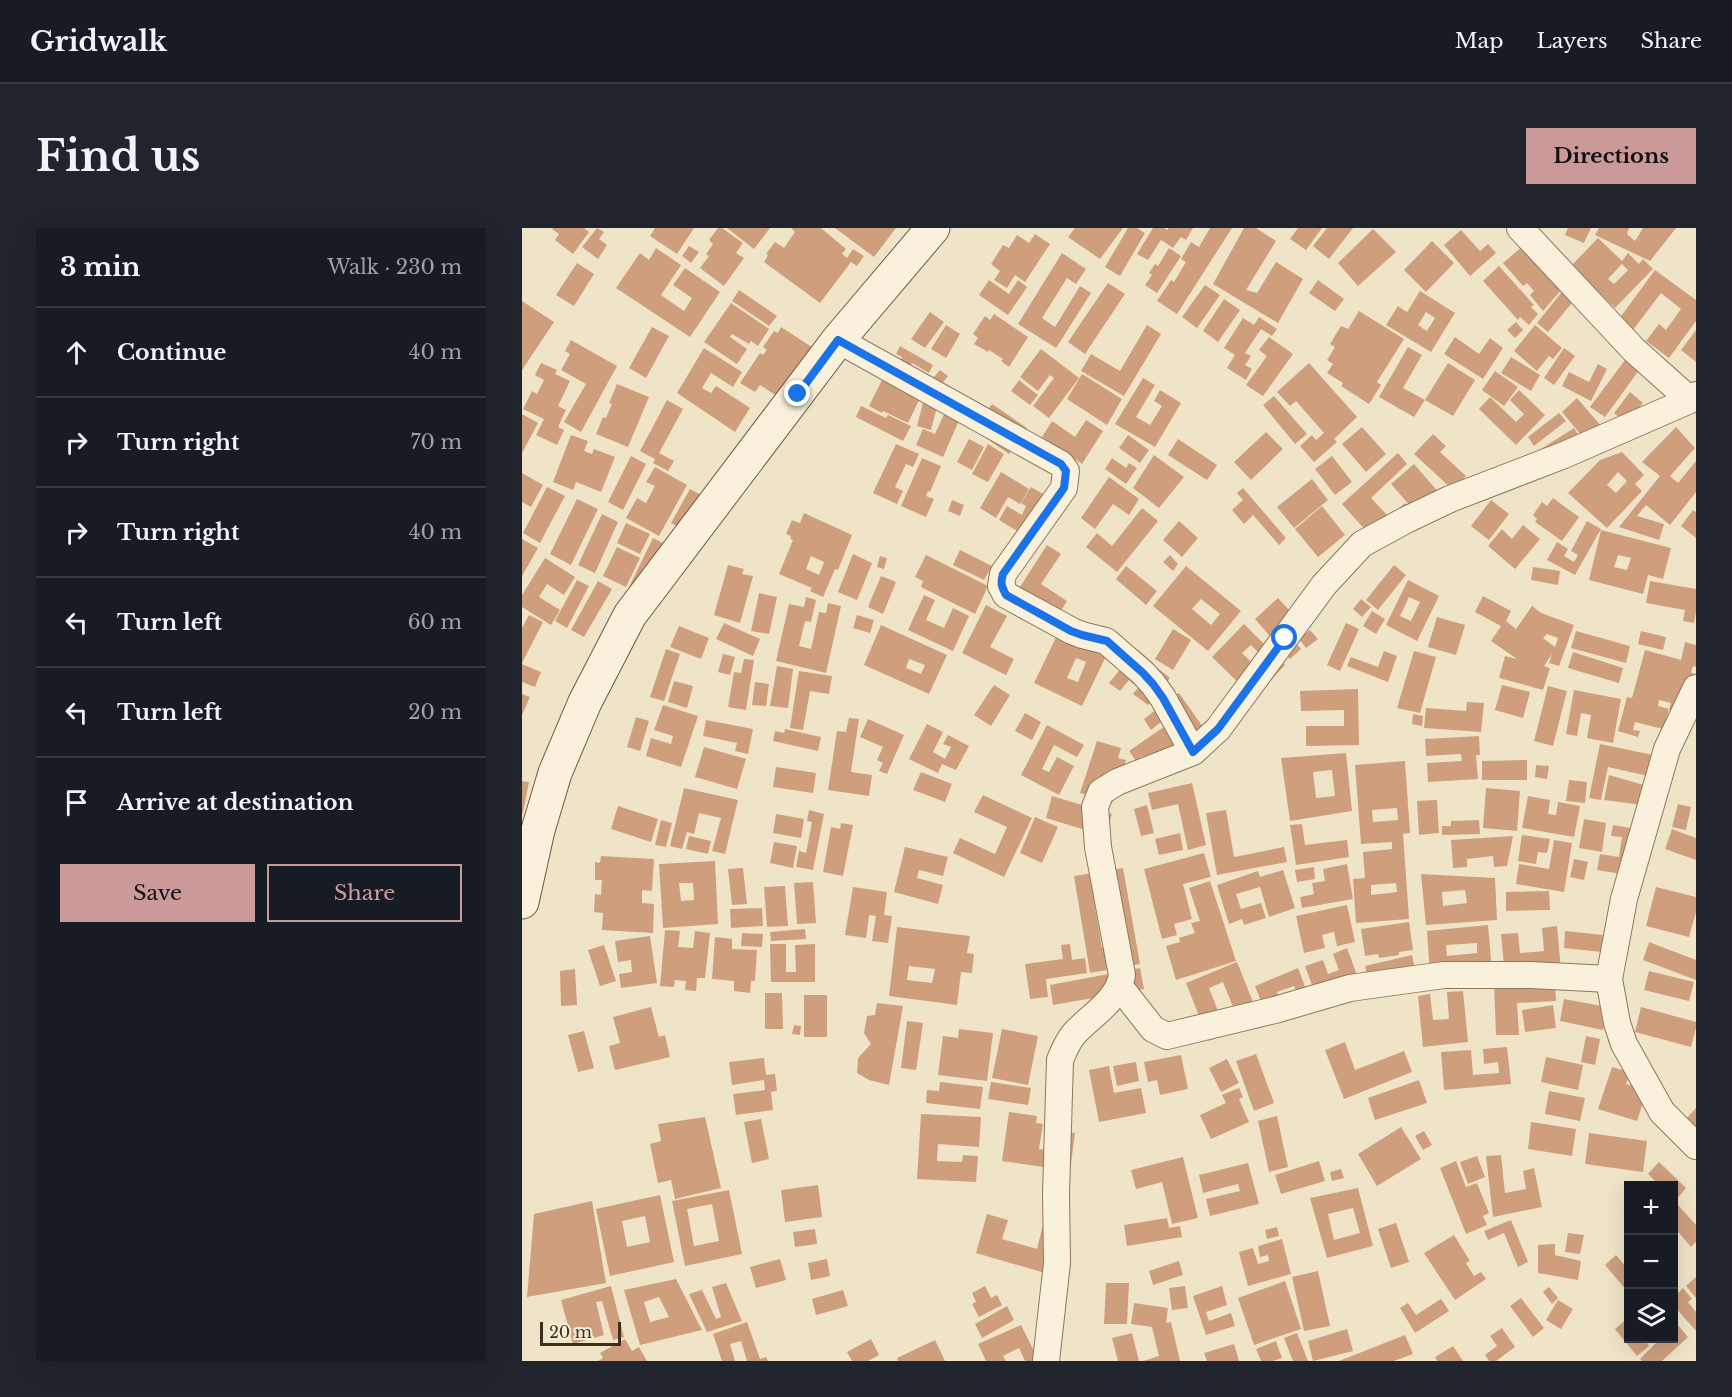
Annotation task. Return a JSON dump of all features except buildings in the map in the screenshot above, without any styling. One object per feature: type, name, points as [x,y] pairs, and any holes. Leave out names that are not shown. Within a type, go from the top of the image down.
[{"type":"street","points":[[522,902],[538,830],[555,773],[585,702],[630,615],[838,340],[933,228]]},
{"type":"street","points":[[1046,1361],[1057,1263],[1056,1194],[1060,1060],[1072,1036],[1120,987],[1122,975],[1098,847],[1095,807],[1101,792],[1117,782],[1193,752],[1218,729],[1324,585],[1362,544],[1450,499],[1564,454],[1693,398],[1634,350],[1520,228]]},
{"type":"street","points":[[838,340],[1061,464],[1066,471],[1064,488],[1003,574],[1001,586],[1006,595],[1071,631],[1101,639],[1110,644],[1153,684],[1193,752]]},
{"type":"street","points":[[1696,688],[1667,749],[1624,899],[1610,979],[1617,1023],[1624,1044],[1662,1112],[1696,1146]]},
{"type":"street","points":[[1120,987],[1153,1029],[1167,1036],[1275,1010],[1350,988],[1444,975],[1531,975],[1610,979]]},
{"type":"route","points":[[798,394],[838,340],[1061,464],[1066,471],[1064,488],[1003,574],[1001,586],[1006,595],[1071,631],[1107,641],[1153,684],[1193,752],[1218,729],[1285,638]]}]
